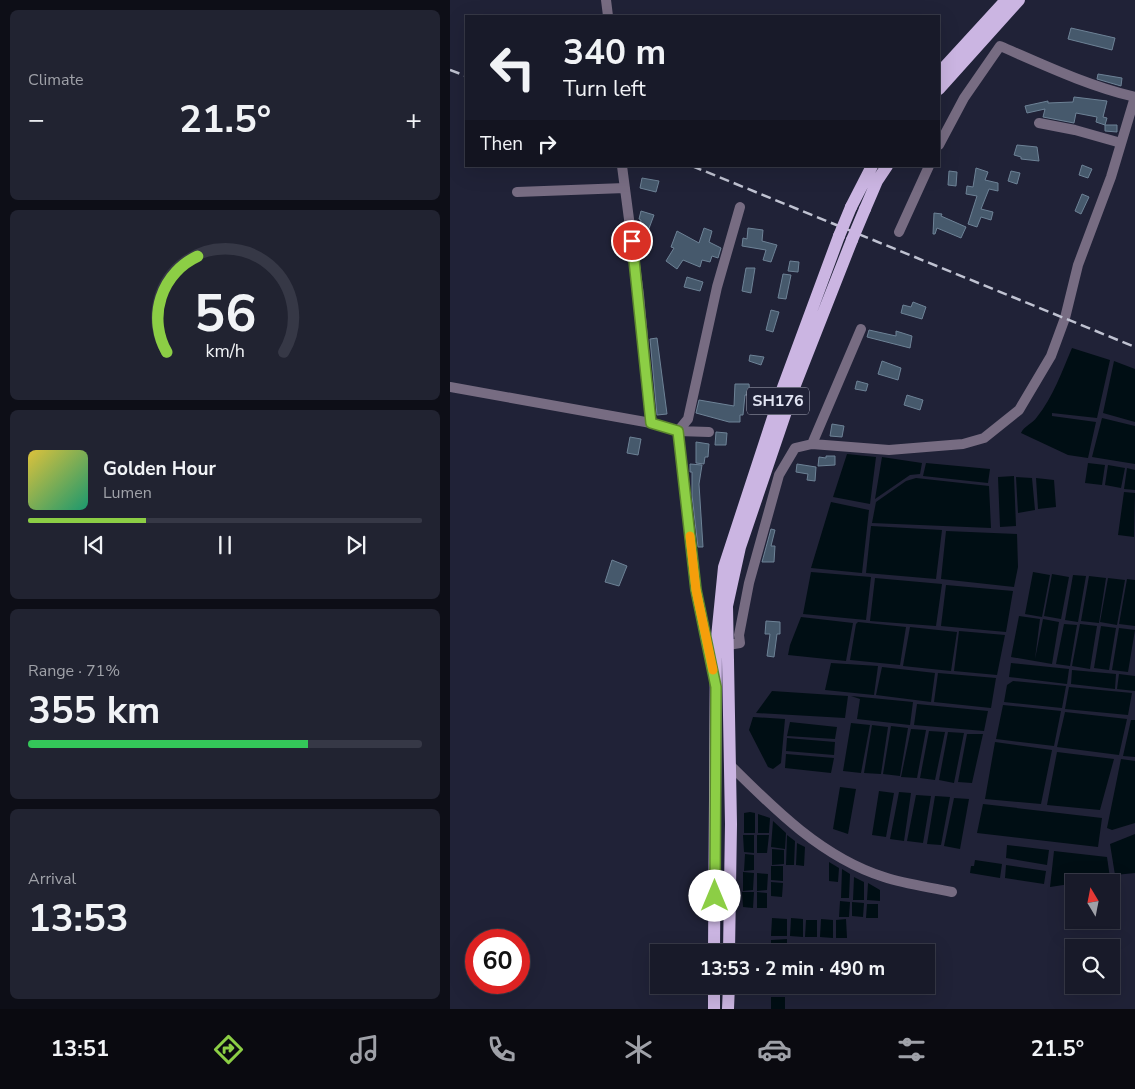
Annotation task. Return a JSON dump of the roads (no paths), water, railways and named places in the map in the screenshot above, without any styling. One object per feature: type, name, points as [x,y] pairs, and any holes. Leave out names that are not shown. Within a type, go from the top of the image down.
[{"type":"main road","points":[[940,72],[1006,0]]},
{"type":"main road","points":[[940,87],[1018,0]]},
{"type":"main road","name":"SH176","points":[[714,944],[716,687],[722,646],[724,567],[782,390],[845,238],[851,207],[871,167]]},
{"type":"main road","points":[[845,238],[865,209],[877,181],[886,167]]},
{"type":"main road","points":[[722,646],[730,765],[729,944]]},
{"type":"main road","points":[[714,994],[714,1009]]},
{"type":"main road","points":[[728,1009],[729,994]]},
{"type":"street","points":[[606,0],[608,15]]},
{"type":"street","points":[[722,646],[740,643],[739,635],[749,583],[779,475],[795,448],[812,444],[889,450],[963,444],[984,438],[1019,410],[1051,356],[1065,318],[1078,265],[1121,143],[1135,97],[1109,91],[1000,46],[964,98],[940,143]]},
{"type":"street","points":[[1039,123],[1075,130],[1121,143]]},
{"type":"street","points":[[622,167],[639,295],[651,423]]},
{"type":"street","points":[[899,232],[929,167]]},
{"type":"street","points":[[517,192],[625,188]]},
{"type":"street","points":[[716,687],[696,590],[678,431],[688,419],[717,287],[740,207]]},
{"type":"street","points":[[812,444],[861,329]]},
{"type":"street","points":[[450,387],[651,423],[678,431],[709,432]]},
{"type":"street","points":[[730,765],[774,809],[838,856],[858,868],[884,878],[952,892]]},
{"type":"railway","points":[[450,70],[465,76]]},
{"type":"railway","points":[[694,167],[1135,347]]}]
